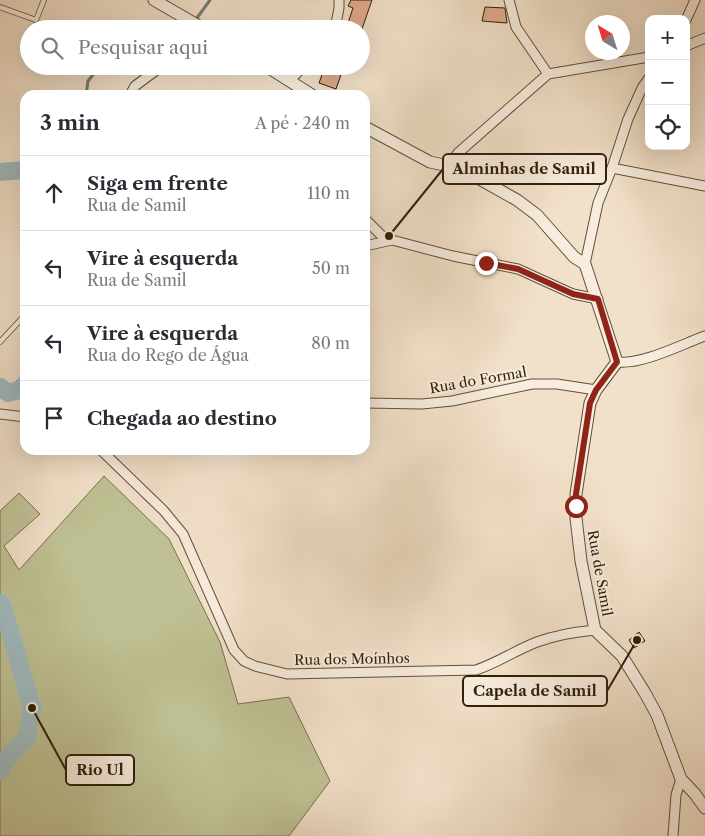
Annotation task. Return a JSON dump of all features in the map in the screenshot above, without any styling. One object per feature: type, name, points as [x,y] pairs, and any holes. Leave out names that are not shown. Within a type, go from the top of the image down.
[{"type":"street","points":[[154,0],[188,20]]},
{"type":"street","points":[[337,20],[339,0]]},
{"type":"street","points":[[509,0],[516,27],[548,74]]},
{"type":"street","points":[[688,15],[695,0]]},
{"type":"street","points":[[690,44],[705,38]]},
{"type":"street","points":[[449,166],[458,153],[548,74],[645,58]]},
{"type":"street","points":[[133,90],[135,86],[150,75]]},
{"type":"street","points":[[280,75],[304,90]]},
{"type":"street","points":[[289,81],[295,75]]},
{"type":"street","points":[[645,84],[628,119],[598,203],[585,264],[617,362],[626,363],[643,359],[705,336]]},
{"type":"street","points":[[370,131],[430,162],[449,166],[476,176],[517,200],[537,216],[574,257],[585,264]]},
{"type":"street","points":[[612,168],[705,186]]},
{"type":"street","points":[[370,224],[382,235],[392,240],[454,256],[518,269],[573,294],[598,299]]},
{"type":"street","points":[[370,245],[392,240]]},
{"type":"street","name":"Rua de Samil","points":[[617,362],[596,390],[590,403],[576,494],[576,518],[581,561],[595,630],[622,656],[645,693],[660,723],[681,779],[705,808]]},
{"type":"street","name":"Rua do Formal","points":[[370,403],[422,404],[452,402],[532,384],[558,384],[596,390]]},
{"type":"street","points":[[0,414],[20,416]]},
{"type":"street","name":"Rua dos Moínhos","points":[[106,455],[164,511],[183,534],[234,650],[244,661],[255,666],[287,674],[476,670],[491,665],[536,642],[567,633],[595,630]]},
{"type":"street","points":[[673,836],[676,796],[681,779]]},
{"type":"lane","points":[[0,7],[36,20],[44,0]]},
{"type":"lane","points":[[0,342],[20,320]]},
{"type":"green space","points":[[104,476],[169,539],[220,642],[238,704],[289,697],[330,781],[289,836],[0,836],[0,511],[19,493],[40,514],[4,546],[19,570]]},
{"type":"building","points":[[351,0],[372,0],[365,20],[349,20],[353,8],[348,6]]},
{"type":"building","points":[[485,7],[505,8],[507,23],[482,21]]},
{"type":"building","points":[[322,75],[341,75],[336,89],[319,83]]},
{"type":"building","points":[[639,632],[645,641],[634,648],[629,640]]},
{"type":"waterway","points":[[196,20],[210,0]]},
{"type":"waterway","points":[[87,90],[88,81],[93,75]]},
{"type":"waterway","points":[[0,172],[20,170]]},
{"type":"waterway","points":[[0,387],[8,393],[20,389]]},
{"type":"waterway","points":[[0,603],[3,607],[32,708],[27,738],[5,760],[0,771]]},
{"type":"place","name":"Alminhas de Samil","points":[[389,236]]},
{"type":"place","name":"Capela de Samil","points":[[637,640]]},
{"type":"place","name":"Rio Ul","points":[[32,708]]},
{"type":"route","points":[[486,263],[518,269],[573,294],[598,299],[617,362],[596,390],[590,403],[576,494],[576,506]]}]
